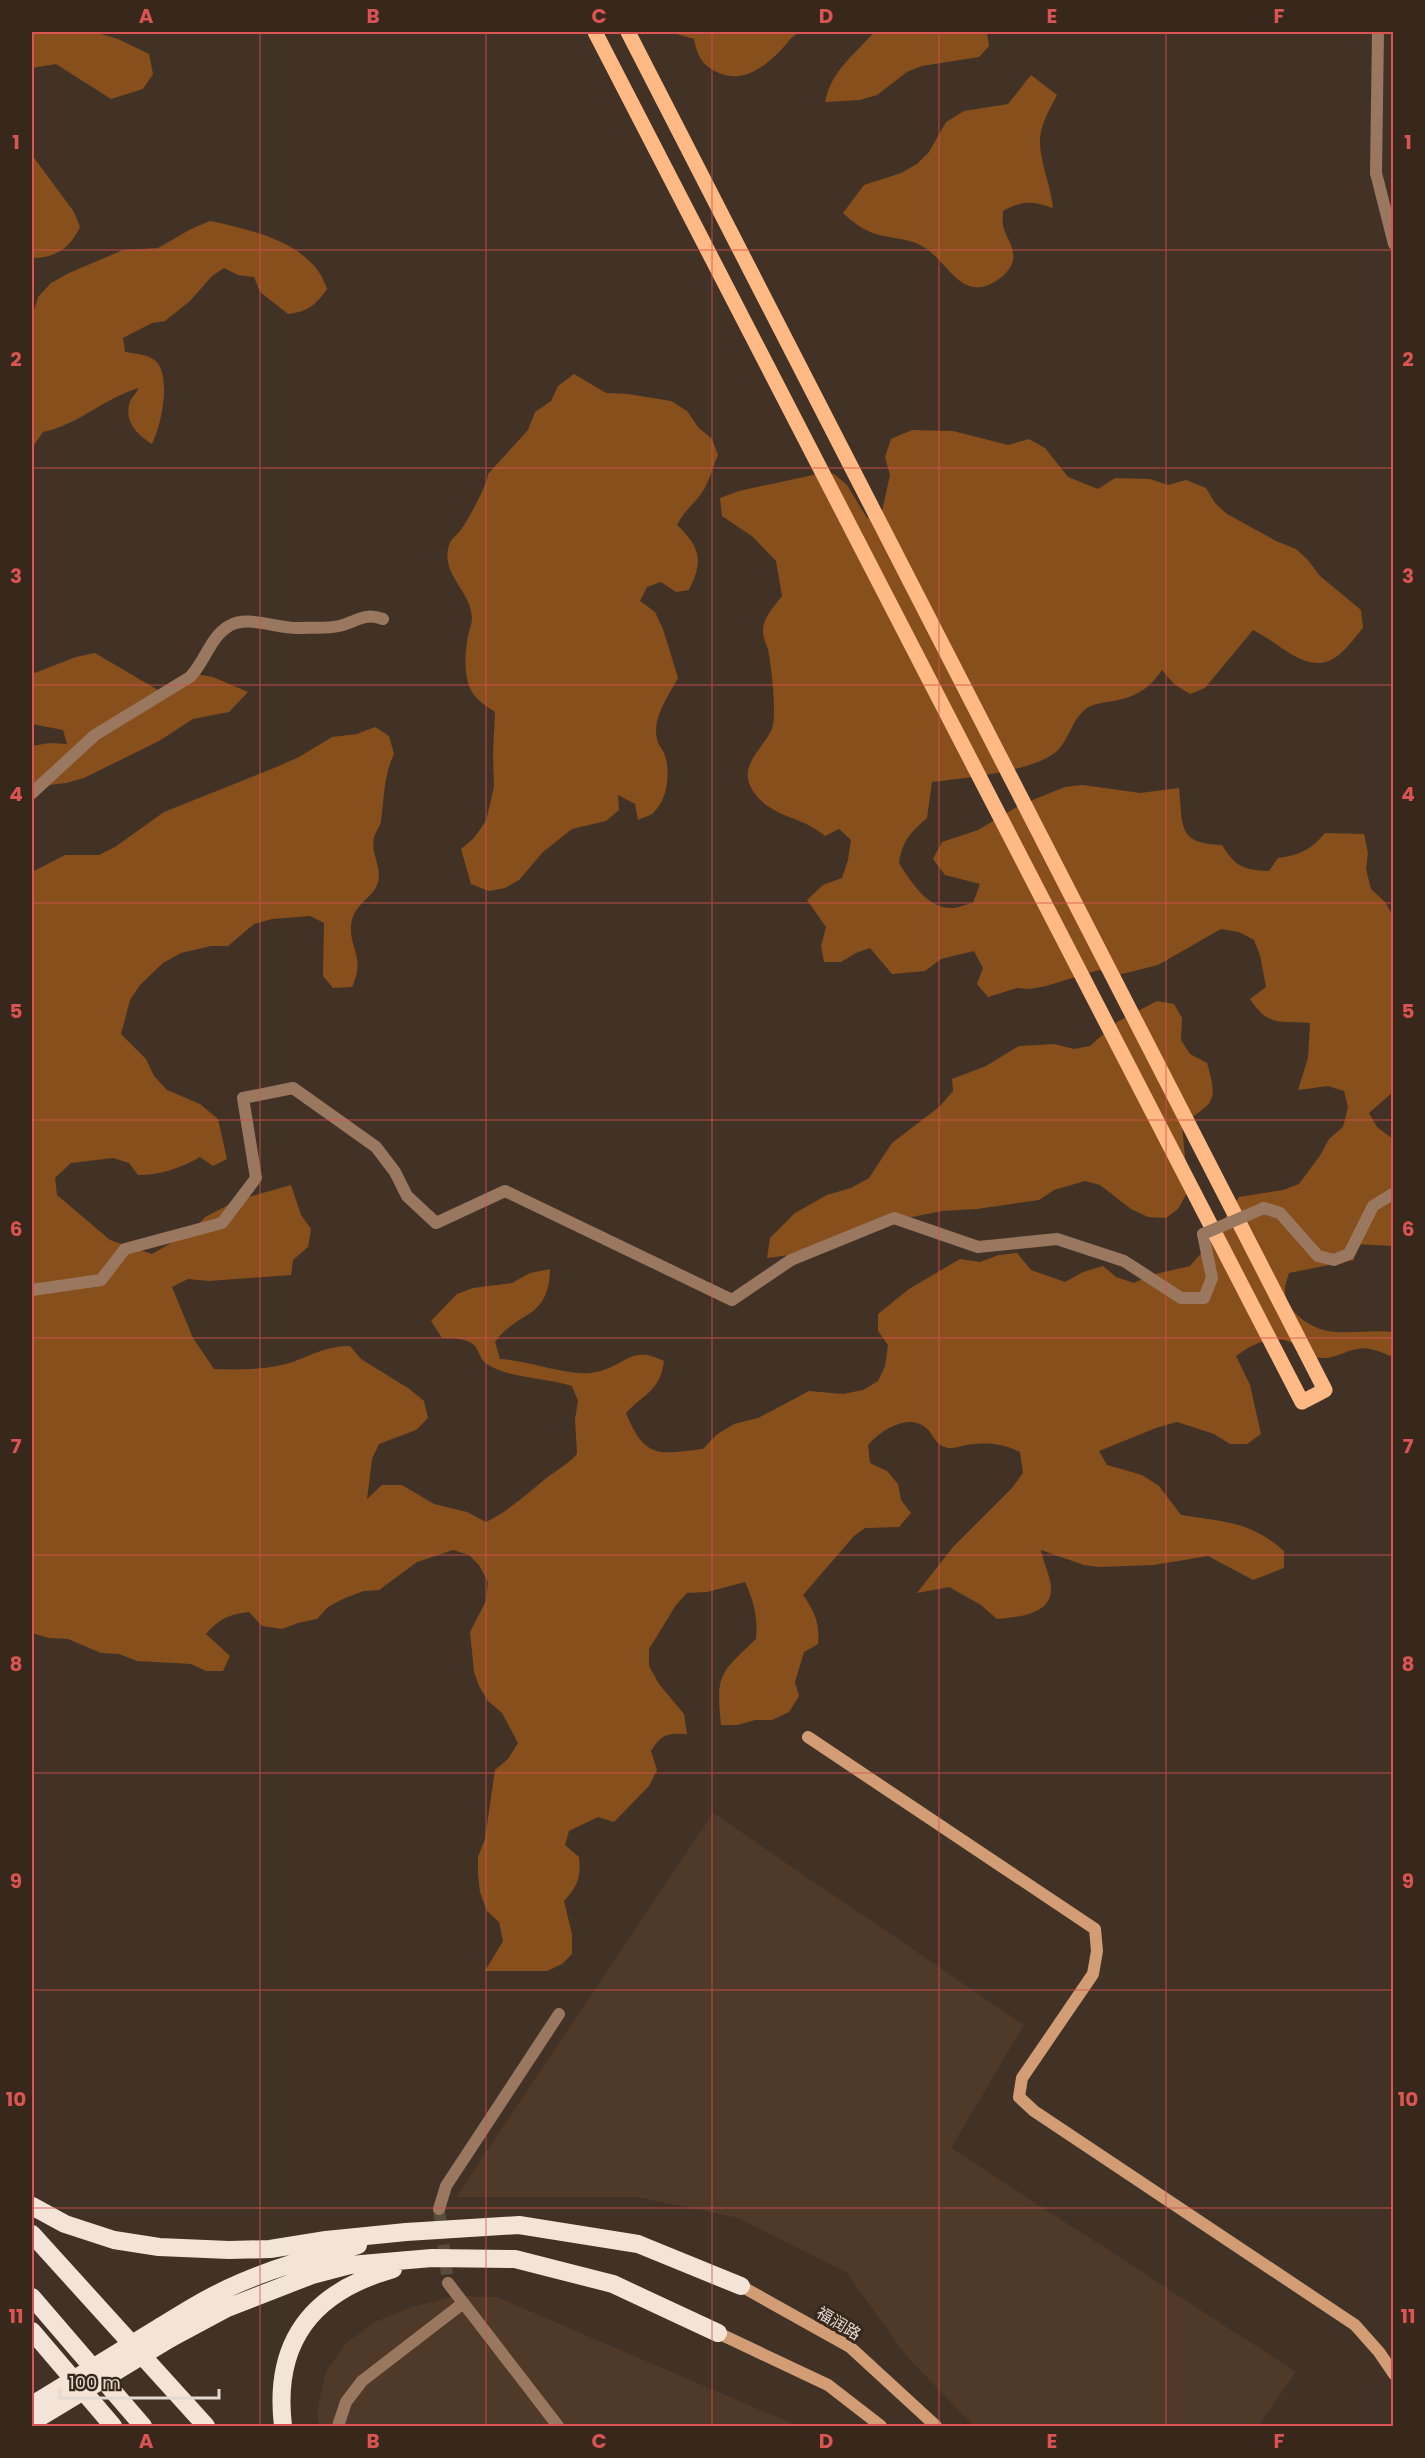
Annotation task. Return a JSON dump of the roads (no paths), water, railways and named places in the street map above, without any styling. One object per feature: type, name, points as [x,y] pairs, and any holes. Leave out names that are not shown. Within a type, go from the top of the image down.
[{"type":"highway","points":[[32,2206],[66,2224],[114,2240],[159,2247],[229,2250],[270,2249],[326,2240],[406,2232],[519,2225],[638,2244],[741,2286]]},
{"type":"highway","points":[[32,2422],[166,2333],[200,2302],[241,2282],[284,2266],[406,2232]]},
{"type":"highway","points":[[32,2234],[206,2427]]},
{"type":"highway","points":[[283,2427],[281,2407],[283,2370],[295,2337],[315,2311],[342,2291],[371,2275],[432,2258]]},
{"type":"highway","points":[[32,2405],[166,2333],[312,2275],[350,2265],[432,2258],[515,2259],[614,2284],[718,2333]]},
{"type":"highway","points":[[32,2297],[143,2427]]},
{"type":"highway","points":[[33,2334],[113,2427]]},
{"type":"main road","points":[[595,32],[1302,1401],[1325,1390],[628,32]]},
{"type":"street","points":[[1378,32],[1376,173],[1394,244]]},
{"type":"street","points":[[32,793],[95,735],[190,677],[197,670],[216,638],[228,626],[241,620],[284,628],[338,627],[367,615],[383,619]]},
{"type":"street","points":[[32,1290],[100,1280],[125,1249],[222,1223],[256,1178],[243,1098],[293,1088],[376,1147],[395,1172],[406,1196],[436,1223],[505,1191],[732,1300],[791,1260],[894,1218],[978,1247],[1057,1239],[1124,1261],[1182,1298],[1204,1298],[1212,1278],[1203,1234],[1264,1208],[1280,1213],[1318,1256],[1334,1260],[1349,1254],[1372,1206],[1394,1193]]},
{"type":"street","points":[[808,1737],[1095,1929],[1097,1951],[1093,1974],[1023,2078],[1019,2097],[1034,2111],[1355,2325],[1379,2352],[1394,2374]]},
{"type":"street","points":[[439,2209],[446,2186],[559,2014]]},
{"type":"street","points":[[448,2283],[558,2427]]},
{"type":"street","name":"福润路","points":[[741,2286],[850,2347],[936,2427]]},
{"type":"street","points":[[338,2427],[346,2402],[362,2381],[462,2304]]},
{"type":"street","points":[[718,2333],[828,2385],[881,2427]]},
{"type":"tunnel","points":[[439,2209],[448,2283]]}]
